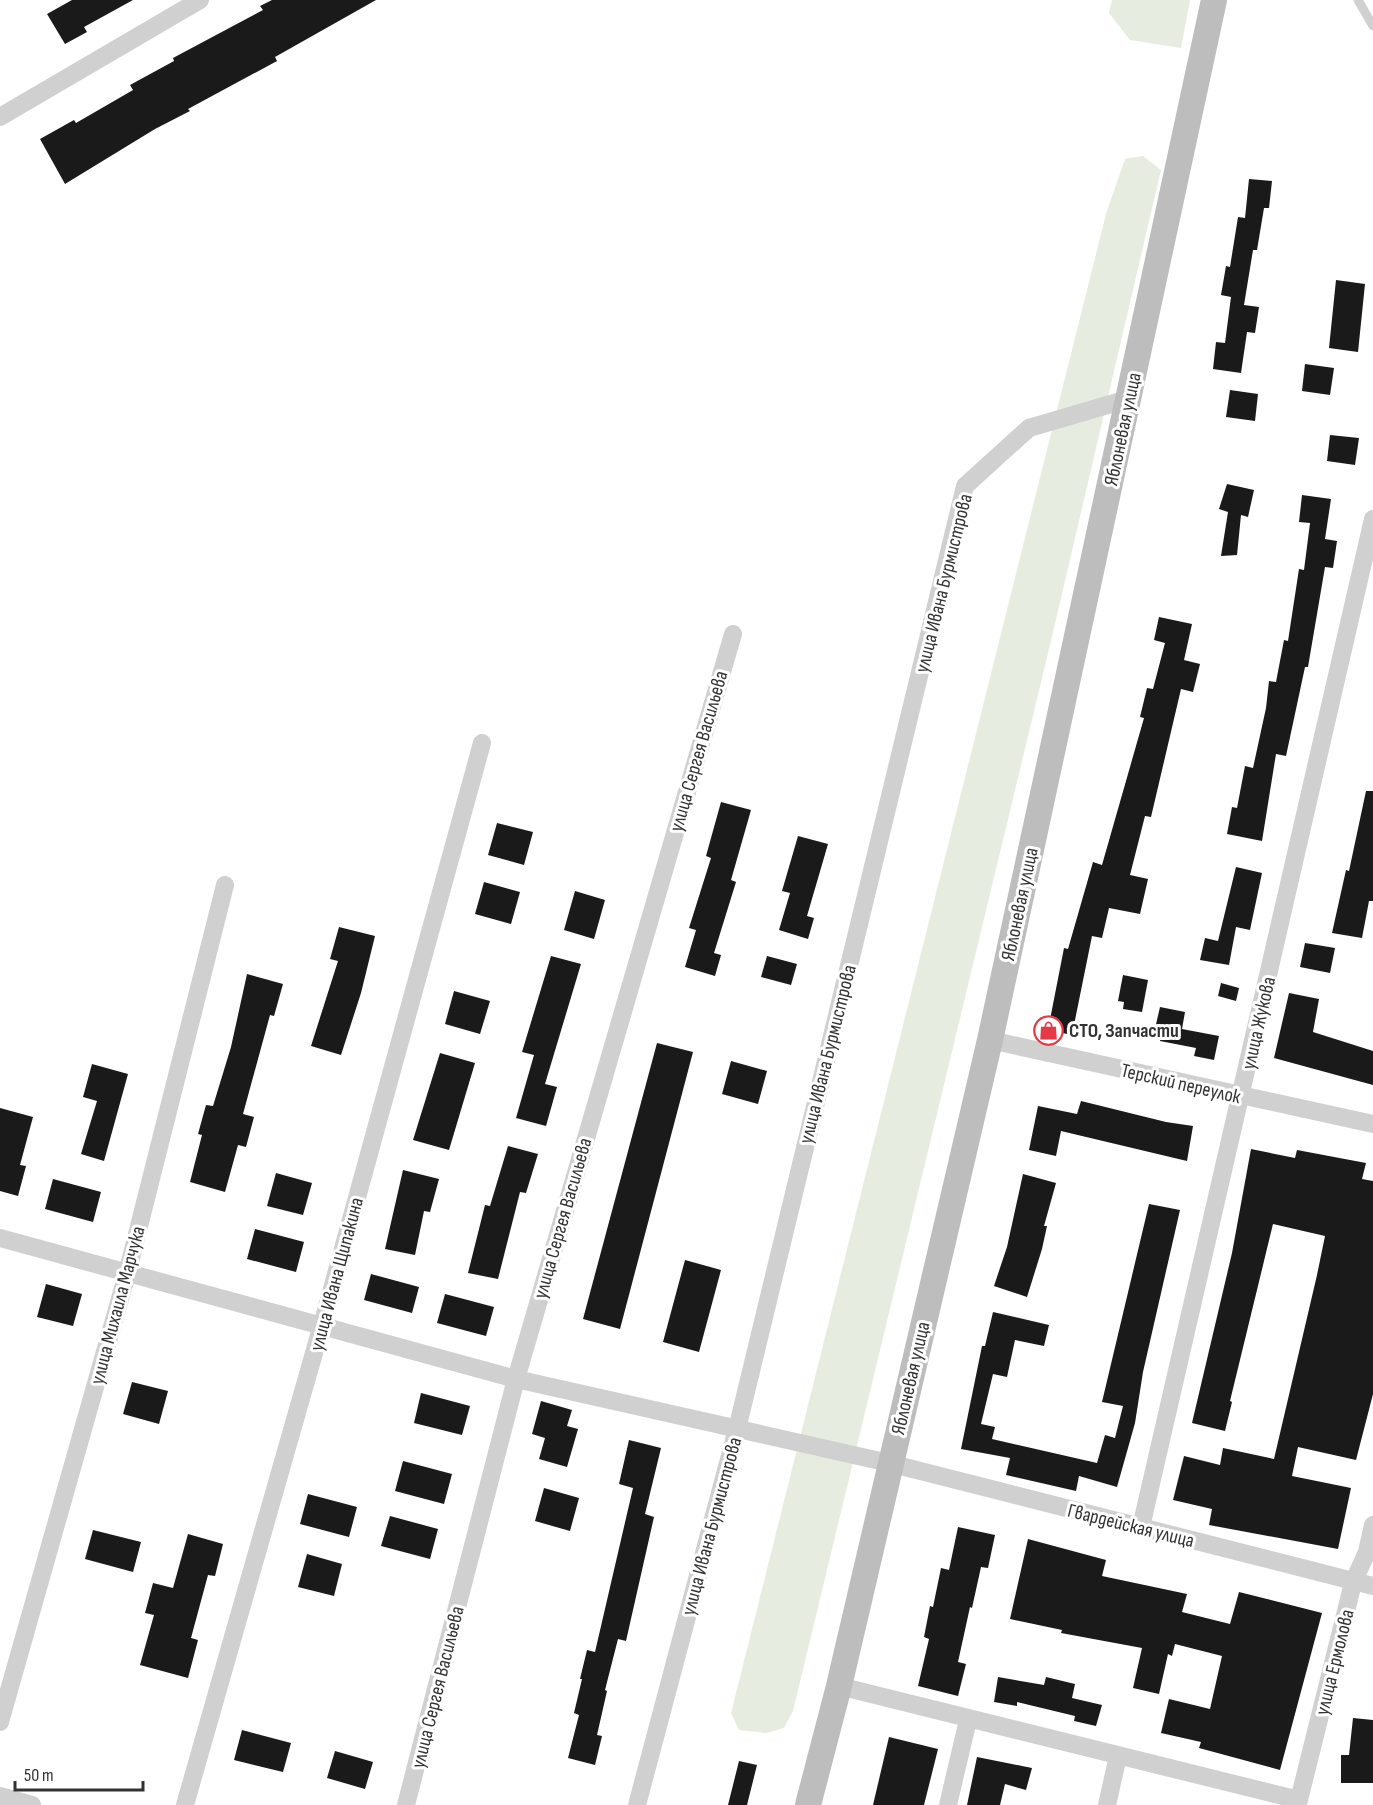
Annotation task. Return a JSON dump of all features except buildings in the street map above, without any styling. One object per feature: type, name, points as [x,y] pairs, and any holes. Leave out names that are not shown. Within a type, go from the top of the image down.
[{"type":"street","points":[[0,117],[200,0]]},
{"type":"street","name":"Яблоневая улица","points":[[808,1805],[839,1686],[889,1463],[990,1040],[1214,0]]},
{"type":"street","name":"улица Ивана Бурмистрова","points":[[637,1805],[736,1428],[965,486],[1029,428],[1128,399]]},
{"type":"street","name":"улица Жукова","points":[[1141,1527],[1373,519]]},
{"type":"street","name":"улица Сергея Васильева","points":[[406,1805],[516,1379],[732,634]]},
{"type":"street","name":"улица Ивана Щипакина","points":[[185,1805],[322,1325],[482,743]]},
{"type":"street","name":"улица Михаила Марчука","points":[[0,1722],[127,1274],[225,885]]},
{"type":"street","name":"Терский переулок","points":[[990,1040],[1373,1124]]},
{"type":"street","name":"Гвардейская улица","points":[[0,1238],[516,1379],[889,1463],[1353,1583],[1373,1586]]},
{"type":"street","name":"улица Ермолова","points":[[1118,1756],[1299,1800],[1353,1583],[1367,1552],[1373,1525]]},
{"type":"street","points":[[839,1686],[1118,1756],[1107,1805]]},
{"type":"street","points":[[948,1805],[968,1720]]},
{"type":"street","points":[[0,1796],[32,1805]]},
{"type":"lane","points":[[1358,0],[1373,26]]},
{"type":"shaded area","points":[[1112,0],[1190,0],[1181,48],[1130,40],[1109,13]]},
{"type":"shaded area","points":[[1143,156],[1161,170],[1050,645],[793,1711],[784,1728],[766,1733],[739,1730],[731,1713],[1106,214],[1125,159]]},
{"type":"place","name":"СТО, Запчасти","points":[[1048,1030]]}]
